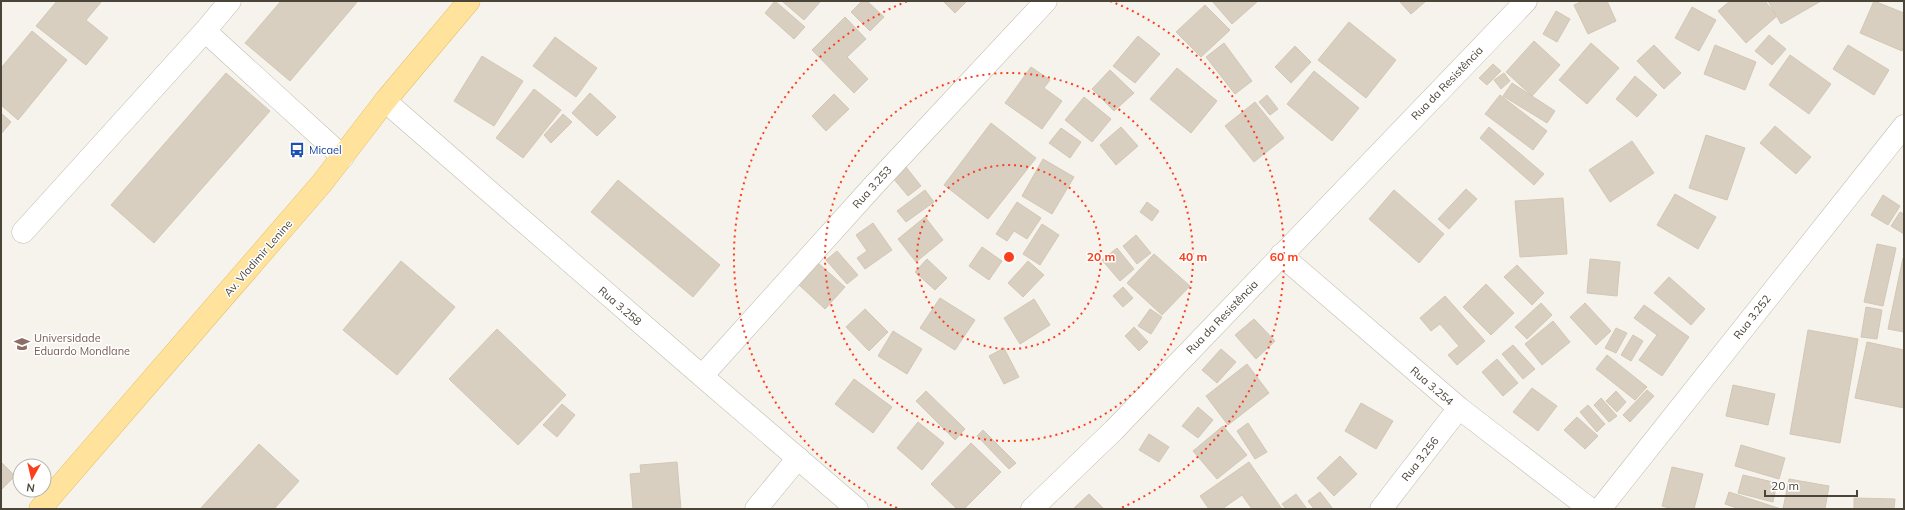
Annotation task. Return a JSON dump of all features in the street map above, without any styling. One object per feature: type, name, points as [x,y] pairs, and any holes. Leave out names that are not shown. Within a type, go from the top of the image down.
[{"type":"main road","name":"Av. Vladimir Lenine","points":[[40,509],[322,184],[385,101],[469,1]]},
{"type":"street","points":[[23,232],[205,31],[230,1]]},
{"type":"street","name":"Rua 3.253","points":[[702,376],[875,184],[1046,1]]},
{"type":"street","name":"Rua da Resistência","points":[[1032,509],[1114,430],[1526,1]]},
{"type":"street","points":[[205,31],[343,157]]},
{"type":"street","name":"Rua 3.258","points":[[385,101],[857,509]]},
{"type":"street","name":"Rua 3.252","points":[[1600,509],[1904,126]]},
{"type":"street","name":"Rua 3.254","points":[[1281,256],[1459,408],[1590,509]]},
{"type":"street","name":"Rua 3.256","points":[[1381,509],[1459,408]]},
{"type":"street","points":[[756,509],[798,458]]},
{"type":"building","points":[[57,1],[102,1],[86,20],[108,38],[86,65],[36,26]]},
{"type":"building","points":[[281,1],[358,1],[290,81],[245,43]]},
{"type":"building","points":[[775,1],[805,27],[794,39],[765,13]]},
{"type":"building","points":[[782,1],[821,1],[804,20]]},
{"type":"building","points":[[862,1],[867,1],[884,17],[870,31],[851,12]]},
{"type":"building","points":[[943,1],[967,1],[955,13]]},
{"type":"building","points":[[1212,1],[1258,1],[1232,24]]},
{"type":"building","points":[[1399,1],[1426,1],[1411,14]]},
{"type":"building","points":[[1583,1],[1607,1],[1616,21],[1588,34],[1574,5]]},
{"type":"building","points":[[1730,1],[1765,1],[1777,16],[1746,43],[1718,11]]},
{"type":"building","points":[[1768,1],[1821,1],[1781,24]]},
{"type":"building","points":[[1874,1],[1904,13],[1904,46],[1902,51],[1860,33]]},
{"type":"building","points":[[1205,5],[1230,30],[1201,57],[1176,32]]},
{"type":"building","points":[[1692,7],[1716,20],[1699,51],[1675,38]]},
{"type":"building","points":[[1556,11],[1570,19],[1557,42],[1543,34]]},
{"type":"building","points":[[845,17],[866,39],[847,57],[868,79],[854,93],[812,50]]},
{"type":"building","points":[[1349,22],[1396,60],[1366,98],[1318,60]]},
{"type":"building","points":[[32,31],[67,60],[18,120],[1,105],[1,68]]},
{"type":"building","points":[[1769,35],[1786,49],[1772,65],[1755,51]]},
{"type":"building","points":[[1138,36],[1160,54],[1135,83],[1113,66]]},
{"type":"building","points":[[555,37],[597,68],[576,97],[533,66]]},
{"type":"building","points":[[1534,41],[1560,65],[1532,96],[1506,72]]},
{"type":"building","points":[[1224,43],[1252,81],[1235,94],[1206,57]]},
{"type":"building","points":[[1591,43],[1619,68],[1587,104],[1559,80]]},
{"type":"building","points":[[1654,45],[1681,73],[1664,89],[1637,61]]},
{"type":"building","points":[[1715,45],[1756,62],[1745,90],[1704,74]]},
{"type":"building","points":[[1848,45],[1889,70],[1874,95],[1833,69]]},
{"type":"building","points":[[1295,46],[1311,62],[1291,83],[1275,67]]},
{"type":"building","points":[[1790,55],[1831,84],[1809,114],[1769,85]]},
{"type":"building","points":[[482,56],[523,81],[494,126],[454,101]]},
{"type":"building","points":[[1493,64],[1501,71],[1487,85],[1479,78]]},
{"type":"building","points":[[1031,67],[1050,80],[1044,88],[1062,101],[1042,129],[1005,103]]},
{"type":"building","points":[[1177,68],[1217,101],[1191,133],[1150,99]]},
{"type":"building","points":[[1110,70],[1134,93],[1114,111],[1092,89]]},
{"type":"building","points":[[1314,71],[1359,108],[1332,141],[1287,104]]},
{"type":"building","points":[[226,73],[270,111],[154,243],[111,205]]},
{"type":"building","points":[[1504,73],[1510,81],[1501,89],[1494,80]]},
{"type":"building","points":[[1635,76],[1657,95],[1637,117],[1616,99]]},
{"type":"building","points":[[1512,83],[1555,111],[1547,123],[1503,96]]},
{"type":"building","points":[[534,89],[561,110],[523,158],[496,138]]},
{"type":"building","points":[[590,93],[616,117],[597,136],[572,113]]},
{"type":"building","points":[[834,94],[849,109],[826,131],[812,116]]},
{"type":"building","points":[[1267,95],[1278,109],[1270,115],[1259,102]]},
{"type":"building","points":[[1500,95],[1547,131],[1533,150],[1485,114]]},
{"type":"building","points":[[1084,97],[1111,119],[1092,142],[1065,120]]},
{"type":"building","points":[[1255,102],[1284,138],[1254,162],[1225,126]]},
{"type":"building","points":[[1,113],[11,122],[1,134]]},
{"type":"building","points":[[563,114],[572,122],[551,143],[544,135]]},
{"type":"building","points":[[991,123],[1036,158],[988,219],[944,185]]},
{"type":"building","points":[[1775,126],[1811,157],[1796,174],[1760,143]]},
{"type":"building","points":[[1121,127],[1138,146],[1116,165],[1100,145]]},
{"type":"building","points":[[1489,127],[1544,174],[1534,185],[1480,138]]},
{"type":"building","points":[[1061,128],[1081,142],[1070,158],[1049,143]]},
{"type":"building","points":[[1706,135],[1745,148],[1727,200],[1689,188]]},
{"type":"building","points":[[1632,141],[1654,173],[1610,202],[1589,170]]},
{"type":"building","points":[[1043,159],[1074,177],[1052,214],[1022,196]]},
{"type":"building","points":[[906,167],[921,186],[908,196],[893,178]]},
{"type":"building","points":[[618,180],[720,265],[693,297],[591,212]]},
{"type":"building","points":[[1466,189],[1477,199],[1449,229],[1438,219]]},
{"type":"building","points":[[925,190],[934,202],[906,222],[897,211]]},
{"type":"building","points":[[1394,190],[1444,234],[1419,263],[1369,219]]},
{"type":"building","points":[[1675,194],[1716,217],[1698,249],[1657,225]]},
{"type":"building","points":[[1883,195],[1900,206],[1888,225],[1871,215]]},
{"type":"building","points":[[1563,198],[1567,254],[1520,257],[1515,201]]},
{"type":"building","points":[[1017,202],[1041,218],[1027,239],[1014,231],[1007,241],[996,234]]},
{"type":"building","points":[[1147,202],[1159,211],[1152,221],[1140,212]]},
{"type":"building","points":[[1900,212],[1904,214],[1904,234],[1891,226]]},
{"type":"building","points":[[925,217],[943,240],[916,262],[898,239]]},
{"type":"building","points":[[873,223],[892,250],[865,269],[857,258],[867,251],[856,235]]},
{"type":"building","points":[[1042,224],[1059,235],[1040,265],[1023,254]]},
{"type":"building","points":[[1136,235],[1151,253],[1137,264],[1123,246]]},
{"type":"building","points":[[1877,244],[1896,248],[1883,306],[1864,302]]},
{"type":"building","points":[[982,247],[1002,261],[989,280],[969,266]]},
{"type":"building","points":[[1117,248],[1134,269],[1120,281],[1102,260]]},
{"type":"building","points":[[837,251],[858,275],[847,284],[826,260]]},
{"type":"building","points":[[1154,254],[1190,286],[1162,315],[1127,283]]},
{"type":"building","points":[[1904,258],[1904,332],[1888,329]]},
{"type":"building","points":[[927,259],[947,278],[935,290],[915,272]]},
{"type":"building","points":[[1590,259],[1620,262],[1617,296],[1587,293]]},
{"type":"building","points":[[401,261],[455,307],[397,375],[343,330]]},
{"type":"building","points":[[1028,261],[1044,275],[1023,297],[1008,283]]},
{"type":"building","points":[[817,262],[845,287],[825,309],[797,283]]},
{"type":"building","points":[[1517,265],[1544,293],[1532,305],[1504,277]]},
{"type":"building","points":[[1669,277],[1705,309],[1691,325],[1654,293]]},
{"type":"building","points":[[1486,284],[1514,313],[1491,335],[1463,307]]},
{"type":"building","points":[[1123,287],[1133,298],[1123,307],[1113,296]]},
{"type":"building","points":[[1445,296],[1485,341],[1457,365],[1448,355],[1459,346],[1440,324],[1431,331],[1420,318]]},
{"type":"building","points":[[940,298],[975,320],[955,350],[920,328]]},
{"type":"building","points":[[1034,299],[1050,325],[1020,344],[1004,318]]},
{"type":"building","points":[[1541,303],[1552,315],[1527,339],[1515,327]]},
{"type":"building","points":[[1585,303],[1611,331],[1596,345],[1570,317]]},
{"type":"building","points":[[1644,305],[1689,337],[1662,376],[1639,360],[1657,335],[1634,318]]},
{"type":"building","points":[[1866,307],[1882,310],[1877,339],[1861,337]]},
{"type":"building","points":[[865,309],[888,332],[869,351],[846,327]]},
{"type":"building","points":[[1150,309],[1162,317],[1151,334],[1138,326]]},
{"type":"building","points":[[1254,319],[1275,341],[1256,359],[1235,335]]},
{"type":"building","points":[[1553,321],[1570,342],[1542,365],[1525,344]]},
{"type":"building","points":[[1134,327],[1148,342],[1139,351],[1125,336]]},
{"type":"building","points":[[1616,328],[1627,333],[1616,353],[1605,348]]},
{"type":"building","points":[[497,329],[566,395],[518,445],[449,379]]},
{"type":"building","points":[[1808,330],[1858,339],[1840,443],[1790,434]]},
{"type":"building","points":[[893,331],[922,349],[907,374],[878,356]]},
{"type":"building","points":[[1633,335],[1643,341],[1631,361],[1621,355]]},
{"type":"building","points":[[1867,342],[1904,350],[1904,408],[1855,398]]},
{"type":"building","points":[[1513,345],[1535,369],[1523,379],[1502,354]]},
{"type":"building","points":[[1004,348],[1019,377],[1004,384],[989,356]]},
{"type":"building","points":[[1221,349],[1236,362],[1217,383],[1202,370]]},
{"type":"building","points":[[1607,355],[1647,387],[1635,400],[1596,369]]},
{"type":"building","points":[[1497,359],[1518,383],[1503,396],[1482,372]]},
{"type":"building","points":[[1247,364],[1269,393],[1228,425],[1206,396]]},
{"type":"building","points":[[854,379],[892,407],[873,433],[835,404]]},
{"type":"building","points":[[1733,385],[1775,394],[1768,425],[1726,416]]},
{"type":"building","points":[[1532,388],[1557,406],[1538,431],[1513,412]]},
{"type":"building","points":[[1647,390],[1654,396],[1630,422],[1623,415]]},
{"type":"building","points":[[926,391],[965,429],[955,440],[916,401]]},
{"type":"building","points":[[1616,391],[1626,402],[1617,412],[1606,401]]},
{"type":"building","points":[[1601,398],[1617,416],[1609,422],[1594,405]]},
{"type":"building","points":[[1361,403],[1393,421],[1376,449],[1345,431]]},
{"type":"building","points":[[562,404],[575,415],[557,437],[543,425]]},
{"type":"building","points":[[1588,405],[1605,424],[1597,432],[1580,412]]},
{"type":"building","points":[[1198,407],[1213,420],[1198,438],[1182,426]]},
{"type":"building","points":[[1577,417],[1598,436],[1585,449],[1564,430]]},
{"type":"building","points":[[918,422],[944,443],[922,470],[897,448]]},
{"type":"building","points":[[1248,423],[1267,452],[1255,459],[1237,431]]},
{"type":"building","points":[[1223,426],[1247,455],[1217,479],[1193,451]]},
{"type":"building","points":[[983,430],[1016,463],[1009,469],[977,436]]},
{"type":"building","points":[[1149,434],[1169,447],[1159,462],[1139,450]]},
{"type":"building","points":[[971,443],[1001,472],[964,509],[957,509],[931,484]]},
{"type":"building","points":[[259,444],[299,481],[274,509],[200,509]]},
{"type":"building","points":[[1741,445],[1785,458],[1779,479],[1735,466]]},
{"type":"building","points":[[1340,456],[1357,474],[1334,496],[1317,478]]},
{"type":"building","points":[[1,462],[12,473],[12,479],[1,490]]},
{"type":"building","points":[[677,462],[681,509],[633,509],[630,474],[641,473],[640,465]]},
{"type":"building","points":[[1249,462],[1282,509],[1252,509],[1242,495],[1222,509],[1209,509],[1200,496]]},
{"type":"building","points":[[1672,467],[1703,474],[1694,509],[1673,509],[1662,506]]},
{"type":"building","points":[[1743,475],[1777,483],[1773,502],[1738,493]]},
{"type":"building","points":[[1789,479],[1829,486],[1825,509],[1783,509]]},
{"type":"building","points":[[1320,492],[1333,509],[1314,509],[1308,501]]},
{"type":"building","points":[[1729,492],[1781,509],[1740,509],[1725,504]]},
{"type":"building","points":[[1089,494],[1104,509],[1073,509]]},
{"type":"building","points":[[1296,494],[1307,509],[1286,509],[1282,504]]},
{"type":"building","points":[[1854,498],[1895,499],[1894,509],[1854,509]]},
{"type":"place","name":"Micael","points":[[297,150]]},
{"type":"place","name":"Universidade Eduardo Mondlane","points":[[22,344]]}]
